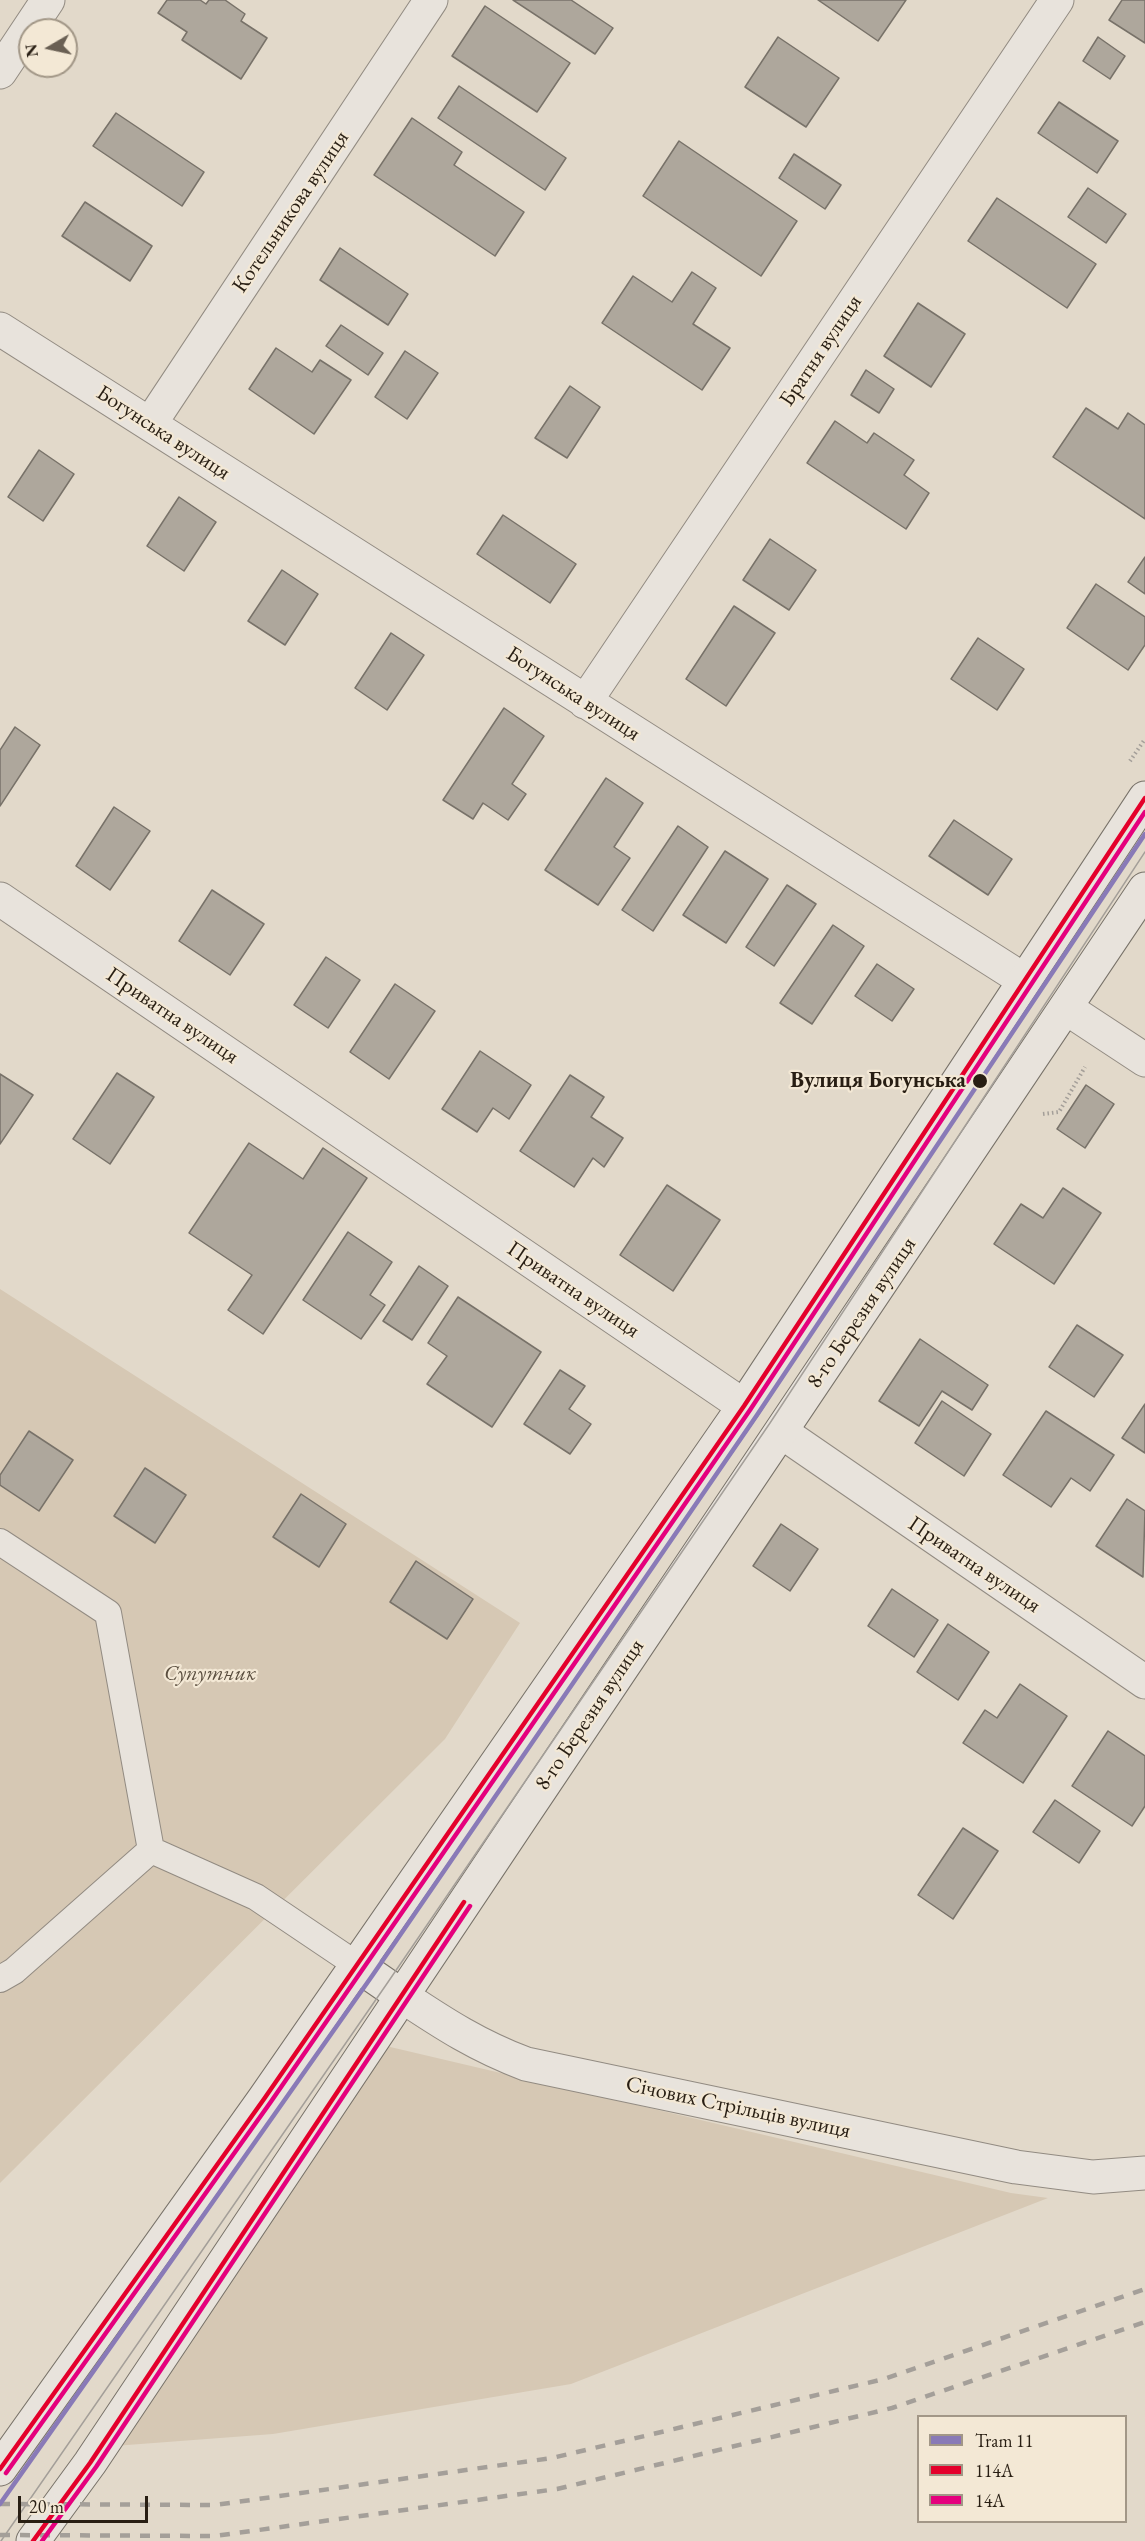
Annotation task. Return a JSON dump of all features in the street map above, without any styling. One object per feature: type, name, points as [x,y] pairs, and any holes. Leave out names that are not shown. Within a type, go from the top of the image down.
[{"type":"street","points":[[0,72],[48,0]]},
{"type":"street","name":"Котельникова вулиця","points":[[150,424],[431,0]]},
{"type":"street","name":"Братня вулиця","points":[[585,702],[1057,0]]},
{"type":"street","name":"Богунська вулиця","points":[[0,328],[1024,980],[1145,1060]]},
{"type":"street","name":"8-го Березня вулиця","points":[[0,2469],[357,1965],[744,1406],[1145,798]]},
{"type":"street","name":"8-го Березня вулиця","points":[[33,2541],[90,2463],[655,1618],[783,1433],[1145,889]]},
{"type":"street","name":"Приватна вулиця","points":[[0,899],[1145,1682]]},
{"type":"street","name":"Січових Стрільців вулиця","points":[[357,1965],[461,2036],[490,2051],[526,2064],[1016,2167],[1093,2177],[1145,2173]]},
{"type":"lane","points":[[0,1542],[108,1613],[151,1850]]},
{"type":"lane","points":[[151,1850],[256,1897],[357,1965]]},
{"type":"lane","points":[[4,1971],[151,1850]]},
{"type":"green space","name":"Супутник","points":[[0,1289],[520,1623],[445,1739],[0,2183]]},
{"type":"green space","points":[[386,2046],[1011,2193],[1048,2198],[571,2384],[273,2434],[114,2446]]},
{"type":"building","points":[[167,0],[200,0],[206,4],[209,0],[225,0],[245,14],[241,21],[267,38],[241,79],[182,40],[187,32],[158,13]]},
{"type":"building","points":[[513,0],[571,0],[613,28],[595,54]]},
{"type":"building","points":[[818,0],[906,0],[878,41]]},
{"type":"building","points":[[1122,0],[1145,0],[1145,43],[1109,20]]},
{"type":"building","points":[[485,6],[570,63],[537,112],[452,56]]},
{"type":"building","points":[[778,37],[839,78],[806,127],[745,87]]},
{"type":"building","points":[[1098,37],[1125,56],[1110,79],[1083,61]]},
{"type":"building","points":[[459,86],[566,158],[545,190],[438,118]]},
{"type":"building","points":[[1059,102],[1118,141],[1097,173],[1038,133]]},
{"type":"building","points":[[116,113],[204,172],[182,206],[93,146]]},
{"type":"building","points":[[412,118],[462,152],[454,165],[524,212],[495,256],[374,175]]},
{"type":"building","points":[[679,141],[797,221],[761,276],[643,196]]},
{"type":"building","points":[[794,154],[841,185],[825,209],[779,178]]},
{"type":"building","points":[[1088,188],[1126,214],[1106,243],[1068,217]]},
{"type":"building","points":[[997,198],[1096,264],[1067,308],[968,241]]},
{"type":"building","points":[[85,202],[152,246],[130,281],[62,236]]},
{"type":"building","points":[[340,248],[408,294],[388,325],[320,280]]},
{"type":"building","points":[[692,272],[716,288],[693,324],[730,348],[702,390],[602,323],[633,276],[672,302]]},
{"type":"building","points":[[918,303],[965,334],[931,387],[884,356]]},
{"type":"building","points":[[341,325],[383,353],[368,375],[326,346]]},
{"type":"building","points":[[276,348],[312,372],[320,360],[351,380],[314,434],[249,389]]},
{"type":"building","points":[[405,351],[438,373],[407,419],[375,397]]},
{"type":"building","points":[[866,370],[894,389],[879,413],[851,395]]},
{"type":"building","points":[[570,386],[600,407],[567,458],[535,438]]},
{"type":"building","points":[[1086,408],[1118,429],[1128,413],[1145,425],[1145,519],[1053,457]]},
{"type":"building","points":[[835,421],[867,443],[874,433],[914,460],[904,475],[929,493],[906,529],[807,463]]},
{"type":"building","points":[[39,450],[74,474],[43,521],[8,497]]},
{"type":"building","points":[[179,497],[216,522],[184,571],[147,546]]},
{"type":"building","points":[[503,515],[576,564],[550,603],[477,554]]},
{"type":"building","points":[[770,539],[816,570],[789,610],[743,580]]},
{"type":"building","points":[[1145,557],[1145,594],[1128,582]]},
{"type":"building","points":[[282,570],[318,594],[285,645],[248,621]]},
{"type":"building","points":[[1096,584],[1145,617],[1145,645],[1128,670],[1067,628]]},
{"type":"building","points":[[734,606],[775,633],[726,706],[686,679]]},
{"type":"building","points":[[391,633],[424,655],[387,710],[355,688]]},
{"type":"building","points":[[978,638],[1024,669],[997,710],[951,679]]},
{"type":"building","points":[[504,708],[544,736],[512,784],[526,794],[508,820],[483,803],[473,819],[443,800]]},
{"type":"building","points":[[15,727],[40,745],[0,806],[0,750]]},
{"type":"building","points":[[606,778],[643,803],[614,847],[630,858],[598,905],[545,870]]},
{"type":"building","points":[[114,807],[150,831],[110,890],[76,866]]},
{"type":"building","points":[[954,820],[1012,859],[988,895],[929,856]]},
{"type":"building","points":[[678,826],[708,847],[653,931],[622,910]]},
{"type":"building","points":[[725,851],[768,879],[726,943],[683,915]]},
{"type":"building","points":[[787,885],[816,904],[774,966],[746,947]]},
{"type":"building","points":[[212,890],[264,924],[230,975],[179,941]]},
{"type":"building","points":[[833,925],[864,946],[812,1024],[780,1003]]},
{"type":"building","points":[[326,957],[360,980],[328,1028],[294,1005]]},
{"type":"building","points":[[877,964],[914,989],[892,1021],[855,996]]},
{"type":"building","points":[[395,984],[435,1011],[389,1079],[350,1052]]},
{"type":"building","points":[[480,1051],[531,1085],[509,1119],[493,1108],[477,1132],[442,1109]]},
{"type":"building","points":[[117,1073],[154,1097],[110,1164],[73,1139]]},
{"type":"building","points":[[0,1074],[33,1095],[0,1144]]},
{"type":"building","points":[[570,1075],[604,1097],[591,1117],[623,1138],[604,1167],[593,1158],[574,1187],[520,1151]]},
{"type":"building","points":[[1086,1085],[1114,1104],[1085,1148],[1057,1129]]},
{"type":"building","points":[[249,1143],[303,1179],[323,1148],[367,1178],[263,1334],[228,1310],[252,1275],[189,1233]]},
{"type":"building","points":[[667,1185],[720,1220],[673,1291],[620,1255]]},
{"type":"building","points":[[1063,1188],[1101,1213],[1054,1284],[994,1244],[1021,1204],[1043,1218]]},
{"type":"building","points":[[348,1232],[392,1262],[370,1295],[385,1305],[361,1339],[303,1300]]},
{"type":"building","points":[[419,1266],[448,1286],[412,1340],[383,1321]]},
{"type":"building","points":[[458,1297],[541,1352],[492,1427],[427,1384],[447,1356],[428,1343]]},
{"type":"building","points":[[1077,1325],[1123,1355],[1094,1397],[1049,1367]]},
{"type":"building","points":[[920,1339],[988,1385],[972,1410],[942,1391],[919,1426],[879,1401]]},
{"type":"building","points":[[560,1370],[585,1386],[569,1409],[591,1424],[570,1454],[524,1424]]},
{"type":"building","points":[[942,1401],[991,1434],[964,1476],[915,1443]]},
{"type":"building","points":[[1145,1404],[1145,1453],[1122,1438]]},
{"type":"building","points":[[1046,1411],[1114,1455],[1090,1491],[1071,1478],[1051,1507],[1003,1475]]},
{"type":"building","points":[[29,1431],[73,1460],[39,1511],[0,1485],[0,1475]]},
{"type":"building","points":[[145,1468],[186,1495],[155,1543],[114,1516]]},
{"type":"building","points":[[301,1494],[346,1524],[319,1567],[273,1537]]},
{"type":"building","points":[[1127,1499],[1145,1511],[1143,1577],[1096,1546]]},
{"type":"building","points":[[781,1524],[818,1549],[790,1591],[753,1566]]},
{"type":"building","points":[[416,1561],[473,1599],[447,1639],[390,1602]]},
{"type":"building","points":[[892,1589],[938,1620],[914,1657],[868,1626]]},
{"type":"building","points":[[948,1624],[989,1652],[958,1700],[917,1672]]},
{"type":"building","points":[[1020,1684],[1067,1716],[1023,1783],[963,1743],[985,1710],[997,1718]]},
{"type":"building","points":[[1108,1731],[1145,1756],[1145,1806],[1132,1826],[1072,1786]]},
{"type":"building","points":[[1055,1800],[1100,1831],[1079,1863],[1033,1832]]},
{"type":"building","points":[[963,1828],[998,1851],[953,1919],[918,1895]]},
{"type":"tram line","name":"11","points":[[0,2504],[372,1976],[757,1415],[1145,834]]},
{"type":"tram line","points":[[1,2541],[386,1985],[770,1423],[1145,852]]},
{"type":"railway","points":[[0,2504],[215,2505],[552,2458],[884,2379],[1145,2289]]},
{"type":"railway","points":[[0,2535],[215,2536],[557,2489],[892,2408],[1145,2322]]},
{"type":"transit line","name":"114А","points":[[0,2469],[264,2099],[744,1406],[1145,798]]},
{"type":"transit line","name":"14А","points":[[6,2473],[270,2103],[750,1410],[1145,812]]},
{"type":"transit line","name":"114А","points":[[33,2541],[90,2463],[464,1902]]},
{"type":"transit line","name":"14А","points":[[42,2541],[96,2467],[470,1906]]},
{"type":"place","name":"Вулиця Богунська","points":[[980,1081]]}]
